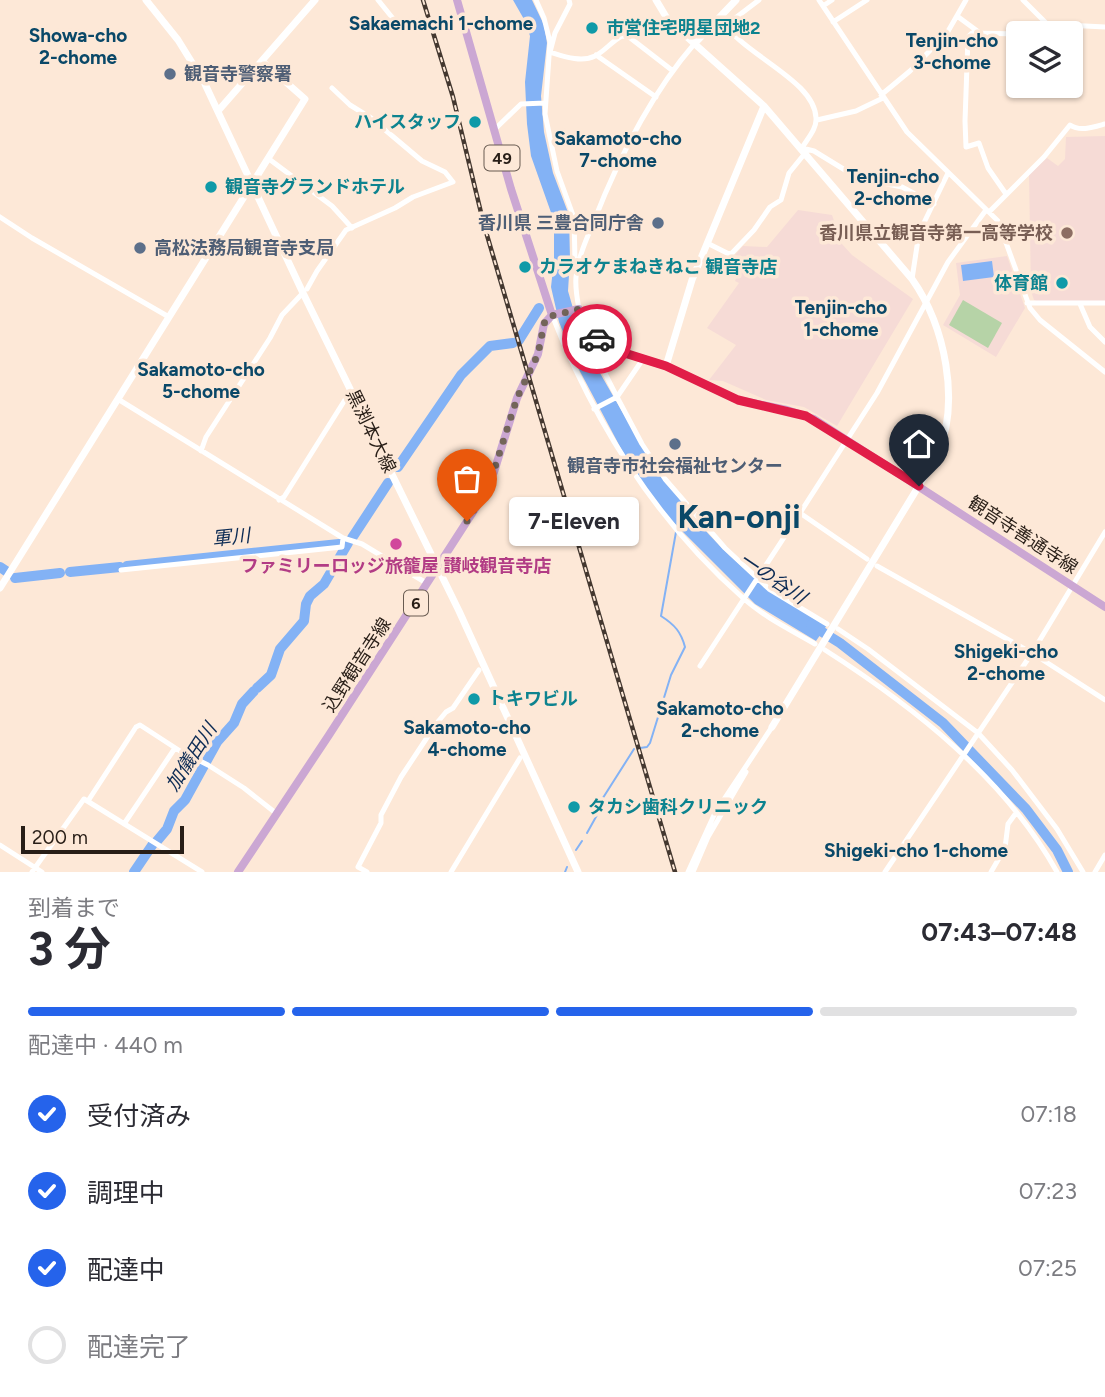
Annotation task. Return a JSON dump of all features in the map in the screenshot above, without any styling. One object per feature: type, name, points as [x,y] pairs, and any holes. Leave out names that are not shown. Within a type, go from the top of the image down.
[{"type":"main road","name":"49","points":[[457,0],[494,130],[554,314]]},
{"type":"main road","points":[[554,314],[577,309]]},
{"type":"main road","name":"観音寺善通寺線","points":[[577,309],[599,341],[624,354],[666,366],[738,400],[806,416],[1105,607]]},
{"type":"main road","name":"込野観音寺線","points":[[238,872],[428,584],[490,483],[517,398],[538,354],[544,324],[547,317],[554,314]]},
{"type":"street","name":"黒渕本大線","points":[[146,0],[190,58],[218,111],[438,568],[578,872]]},
{"type":"street","points":[[218,111],[316,0]]},
{"type":"street","points":[[379,0],[395,21]]},
{"type":"street","points":[[536,0],[548,31],[550,52]]},
{"type":"street","points":[[569,0],[570,4],[555,33],[550,52],[545,103],[551,149],[574,218],[575,260],[578,265]]},
{"type":"street","points":[[656,0],[668,20],[764,106],[912,279],[926,301],[940,340],[949,409],[942,443],[919,486],[738,782],[691,872]]},
{"type":"street","points":[[577,309],[578,265],[617,165],[673,71],[695,43],[721,19],[736,0]]},
{"type":"street","points":[[721,19],[734,19],[759,0]]},
{"type":"street","points":[[832,0],[821,3],[907,132],[998,221],[1027,303],[1040,320],[1105,372]]},
{"type":"street","points":[[833,22],[867,0]]},
{"type":"street","points":[[817,120],[856,111],[882,97],[947,33],[966,0]]},
{"type":"street","points":[[1023,0],[1042,21]]},
{"type":"street","points":[[957,16],[980,33]]},
{"type":"street","points":[[707,243],[732,253],[754,230],[770,206],[781,200],[789,173],[804,150],[817,120],[812,102],[790,77],[739,42],[721,19]]},
{"type":"street","points":[[1083,26],[1105,27]]},
{"type":"street","points":[[1006,34],[972,33],[968,37],[965,121],[966,147],[979,144],[988,168],[1006,194]]},
{"type":"street","points":[[550,52],[570,58],[587,58],[596,55],[622,36],[629,37],[673,71]]},
{"type":"street","points":[[596,55],[656,97]]},
{"type":"street","points":[[0,588],[3,577],[305,99],[262,61]]},
{"type":"street","points":[[307,289],[346,230],[413,197],[453,182],[445,172],[422,161],[332,88]]},
{"type":"street","points":[[494,130],[521,104],[545,103]]},
{"type":"street","points":[[666,366],[692,280],[764,106]]},
{"type":"street","points":[[700,666],[848,442],[948,262],[988,211],[1044,157],[1070,125],[1076,129],[1105,124]]},
{"type":"street","points":[[804,150],[814,151],[858,178],[902,187],[934,204]]},
{"type":"street","points":[[268,159],[332,206],[352,228]]},
{"type":"street","points":[[912,279],[919,233],[948,173]]},
{"type":"street","points":[[0,217],[169,317]]},
{"type":"street","points":[[201,451],[205,437],[270,338],[282,315],[300,295]]},
{"type":"street","points":[[1027,303],[1105,303]]},
{"type":"street","points":[[1080,304],[1090,327],[1105,342]]},
{"type":"street","points":[[554,314],[570,362],[594,409],[640,484],[665,517],[744,599],[891,694],[963,755],[1016,813],[1057,872]]},
{"type":"street","points":[[595,355],[642,444],[677,495],[725,548],[769,589],[868,649],[978,733],[1012,770],[1057,829],[1083,872]]},
{"type":"street","points":[[594,409],[617,397],[643,359]]},
{"type":"street","points":[[279,500],[284,497],[348,395]]},
{"type":"street","points":[[121,401],[279,500],[284,500],[343,538],[362,544],[428,584]]},
{"type":"street","points":[[800,513],[867,559]]},
{"type":"street","points":[[885,872],[1032,653],[1105,532]]},
{"type":"street","points":[[121,570],[342,547],[343,538]]},
{"type":"street","points":[[877,566],[1032,653],[1105,700]]},
{"type":"street","points":[[367,872],[358,867],[401,777],[436,723],[453,708],[479,670]]},
{"type":"street","points":[[88,801],[138,725],[206,764],[277,814]]},
{"type":"street","points":[[124,824],[175,748]]},
{"type":"street","points":[[451,872],[520,758]]},
{"type":"street","points":[[34,870],[84,799],[202,872]]},
{"type":"street","points":[[991,872],[1005,848],[1008,824],[1016,813]]},
{"type":"street","points":[[0,845],[34,870],[42,872]]},
{"type":"street","points":[[1096,872],[1105,855]]},
{"type":"shaded area","name":"香川県立観音寺第一高等学校","points":[[1105,136],[1105,301],[1040,303],[1034,300],[1031,291],[1029,174],[1047,158],[1058,166],[1065,159],[1066,137]]},
{"type":"shaded area","points":[[798,210],[832,215],[842,244],[852,255],[913,299],[837,426],[804,407],[766,400],[723,381],[709,380],[736,345],[707,328],[739,283],[735,281],[744,259],[735,255],[743,246],[767,247]]},
{"type":"shaded area","name":"香川県立観音寺第一高等学校","points":[[1007,256],[1025,308],[996,357],[943,325],[960,295],[956,263]]},
{"type":"green space","points":[[963,300],[1002,323],[988,348],[949,325]]},
{"type":"water","points":[[513,0],[532,0],[544,25],[547,43],[541,96],[544,132],[553,173],[569,215],[568,291],[577,322],[594,346],[587,350],[658,470],[679,498],[701,525],[751,574],[827,625],[816,641],[755,604],[661,510],[626,458],[575,362],[559,322],[551,287],[554,221],[531,156],[527,124],[525,82],[530,36]]},
{"type":"water","points":[[992,261],[994,277],[963,281],[961,265]]},
{"type":"waterway","name":"加儀田川","points":[[519,340],[539,308]]},
{"type":"waterway","name":"加儀田川","points":[[398,467],[461,375],[490,346],[513,343]]},
{"type":"waterway","name":"加儀田川","points":[[352,538],[388,483]]},
{"type":"waterway","points":[[640,748],[647,747],[650,743],[671,675],[685,647],[677,629],[661,616],[676,532]]},
{"type":"waterway","name":"加儀田川","points":[[257,688],[271,675],[280,649],[304,621],[310,596],[324,584],[348,543]]},
{"type":"waterway","name":"軍川","points":[[127,566],[339,544]]},
{"type":"waterway","name":"軍川","points":[[0,567],[6,571]]},
{"type":"waterway","name":"軍川","points":[[70,572],[120,567]]},
{"type":"waterway","name":"軍川","points":[[15,578],[60,573]]},
{"type":"waterway","name":"一の谷川","points":[[811,625],[840,643],[943,723],[1026,809],[1057,850],[1068,872]]},
{"type":"waterway","name":"加儀田川","points":[[157,841],[167,829],[174,811],[185,800],[217,742],[234,723],[242,704],[254,691]]},
{"type":"waterway","points":[[587,833],[601,801],[634,749]]},
{"type":"waterway","points":[[576,850],[582,841]]},
{"type":"waterway","name":"加儀田川","points":[[134,872],[153,844]]},
{"type":"waterway","points":[[565,872],[567,867]]},
{"type":"railway","points":[[423,0],[453,97],[484,225],[675,872]]},
{"type":"way so far","points":[[467,521],[490,483],[517,398],[535,364],[547,317],[579,309],[583,320],[597,339]]},
{"type":"place","name":"市営住宅明星団地2","points":[[592,28]]},
{"type":"place","name":"観音寺警察署","points":[[170,74]]},
{"type":"place","name":"ハイスタッフ","points":[[475,122]]},
{"type":"place","name":"観音寺グランドホテル","points":[[211,187]]},
{"type":"place","name":"香川県 三豊合同庁舎","points":[[658,223]]},
{"type":"place","name":"香川県立観音寺第一高等学校","points":[[1067,233]]},
{"type":"place","name":"高松法務局観音寺支局","points":[[140,248]]},
{"type":"place","name":"カラオケまねきねこ 観音寺店","points":[[525,267]]},
{"type":"place","name":"体育館","points":[[1062,283]]},
{"type":"place","name":"観音寺市社会福祉センター","points":[[675,444]]},
{"type":"place","name":"7-Eleven","points":[[467,521]]},
{"type":"place","name":"ファミリーロッジ旅籠屋 讃岐観音寺店","points":[[396,544]]},
{"type":"place","name":"トキワビル","points":[[474,699]]},
{"type":"place","name":"タカシ歯科クリニック","points":[[574,807]]},
{"type":"district","name":"Sakaemachi 1-chome","points":[[441,23]]},
{"type":"district","name":"Showa-cho 2-chome","points":[[78,46]]},
{"type":"district","name":"Tenjin-cho 3-chome","points":[[952,51]]},
{"type":"district","name":"Sakamoto-cho 7-chome","points":[[618,149]]},
{"type":"district","name":"Tenjin-cho 2-chome","points":[[893,187]]},
{"type":"district","name":"Tenjin-cho 1-chome","points":[[841,318]]},
{"type":"district","name":"Sakamoto-cho 5-chome","points":[[201,380]]},
{"type":"district","name":"Kan-onji","points":[[739,517]]},
{"type":"district","name":"Shigeki-cho 2-chome","points":[[1006,662]]},
{"type":"district","name":"Sakamoto-cho 2-chome","points":[[720,719]]},
{"type":"district","name":"Sakamoto-cho 4-chome","points":[[467,738]]},
{"type":"district","name":"Shigeki-cho 1-chome","points":[[916,850]]},
{"type":"route","points":[[597,339],[624,354],[666,366],[738,400],[806,416],[919,486]]}]
